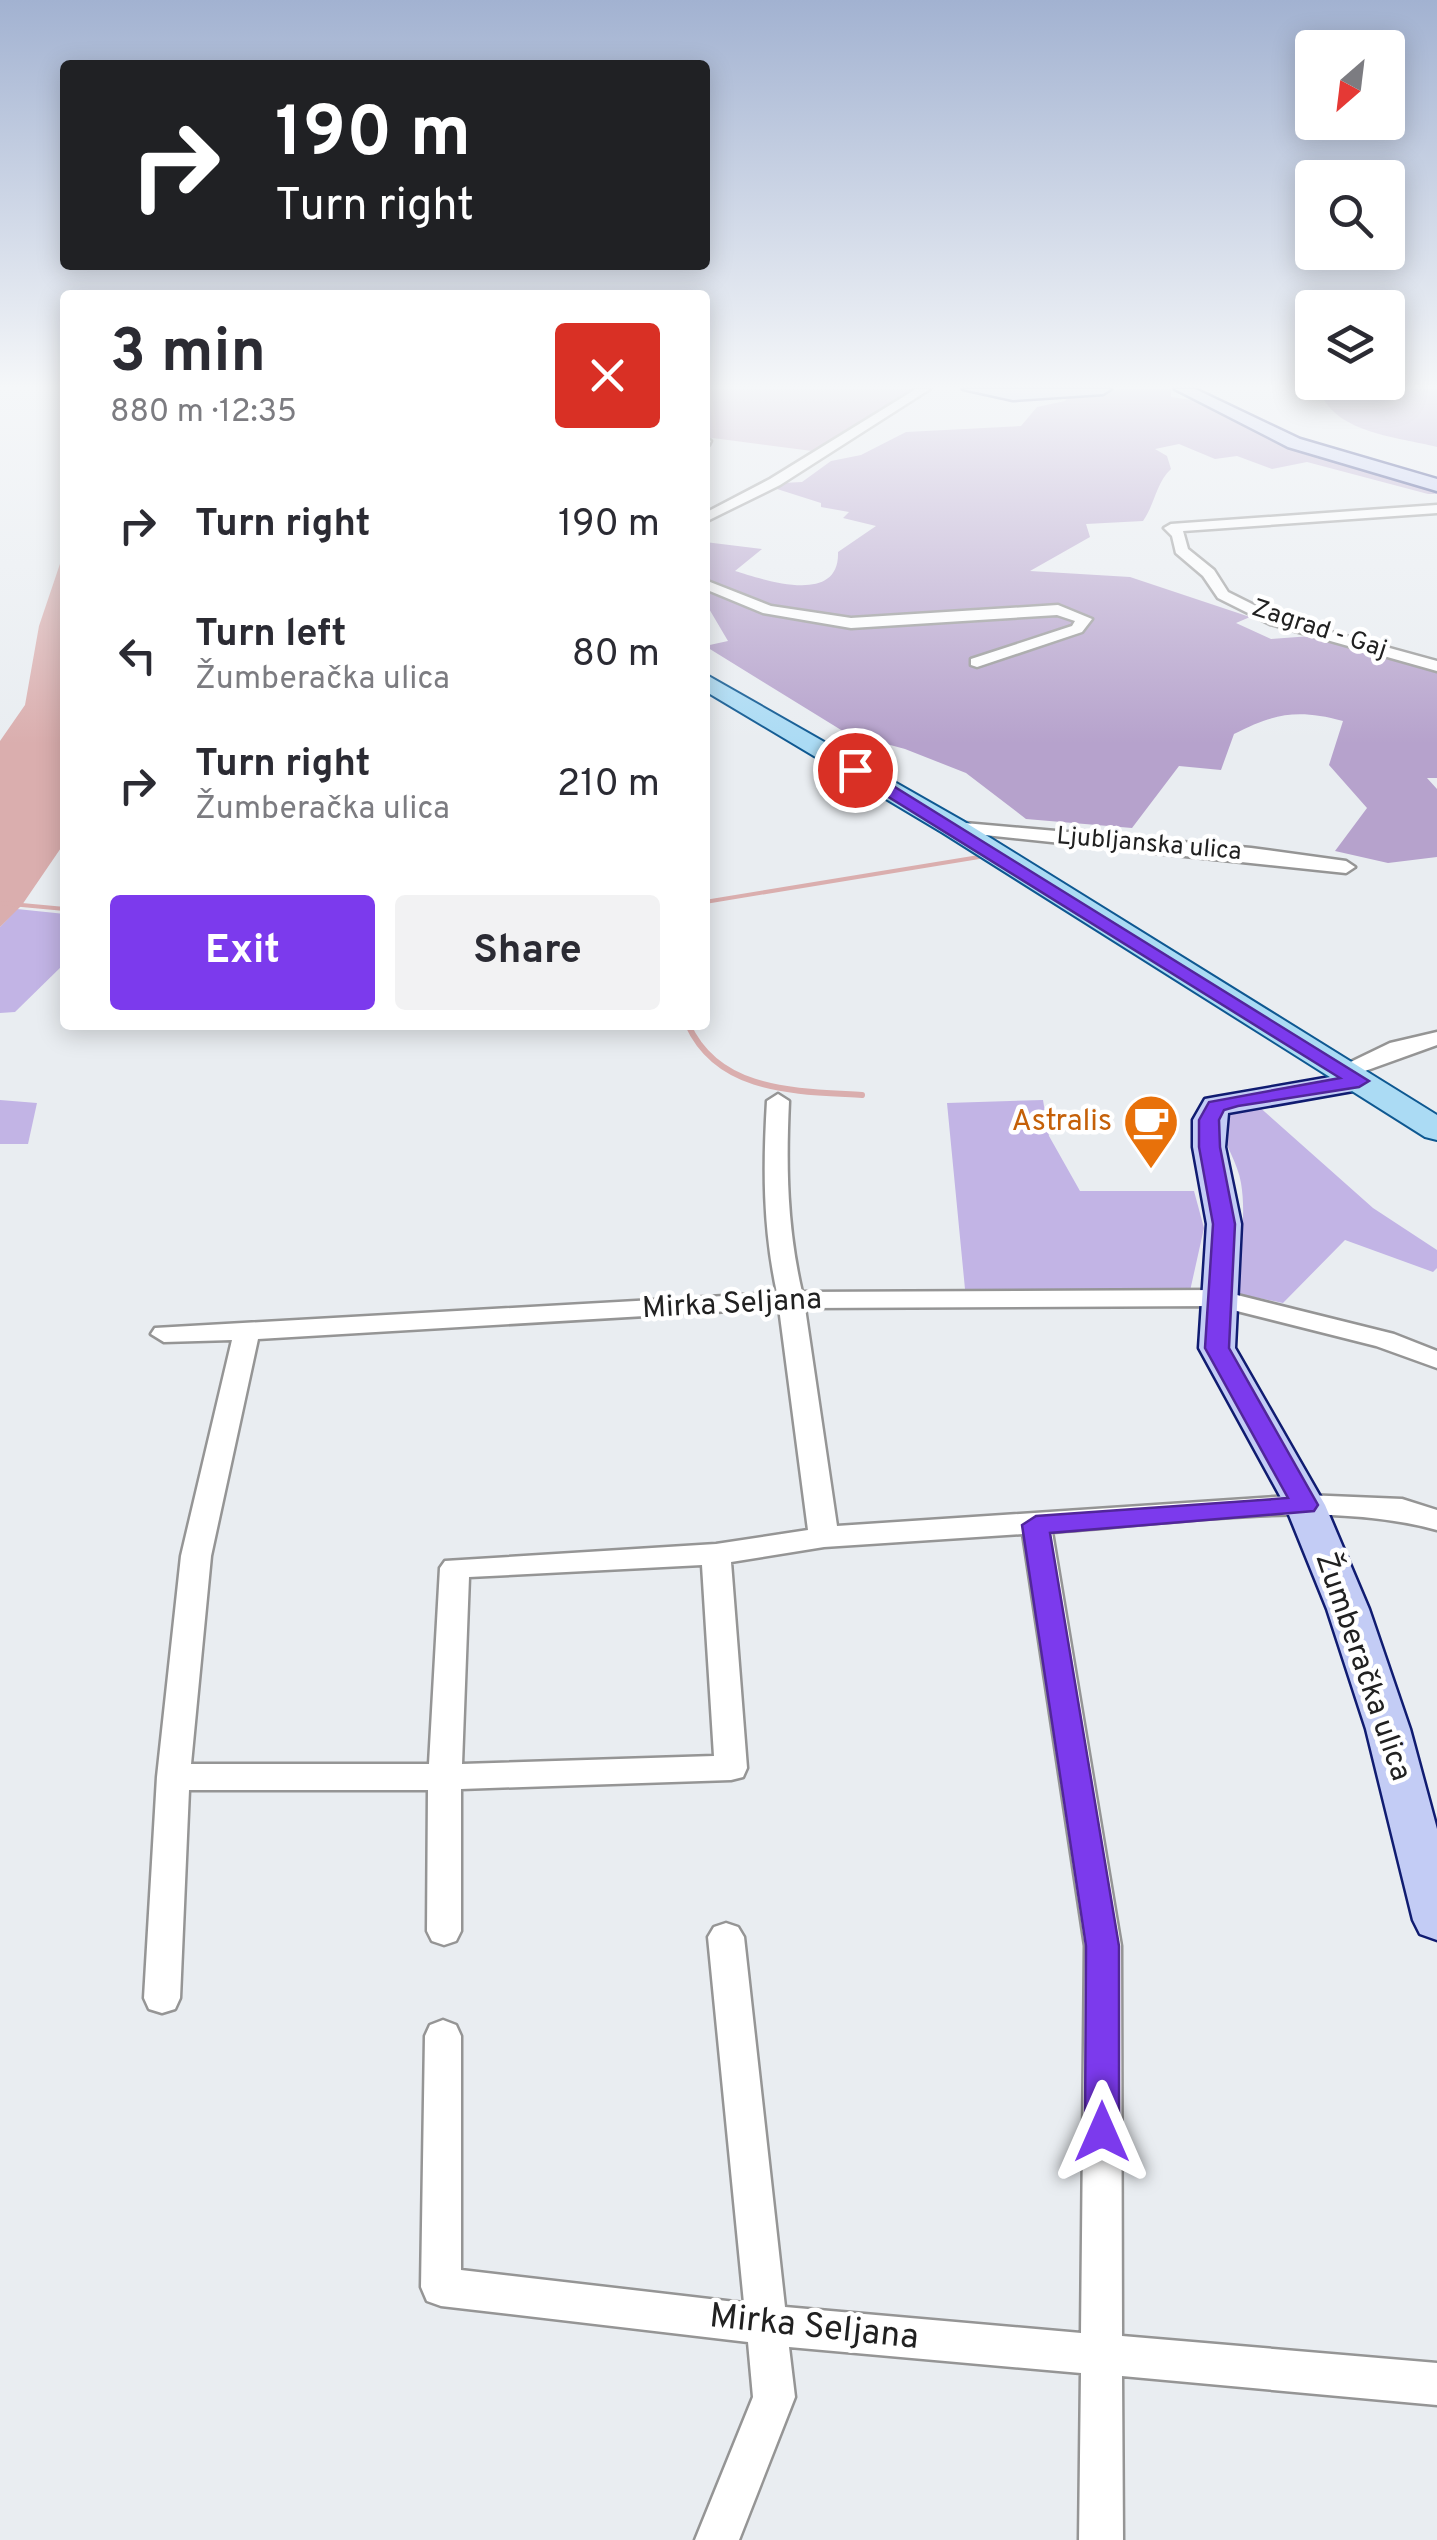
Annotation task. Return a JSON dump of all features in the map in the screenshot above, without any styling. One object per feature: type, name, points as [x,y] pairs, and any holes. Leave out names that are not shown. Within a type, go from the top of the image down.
[{"type":"main road","points":[[710,684],[953,828],[1437,1130]]},
{"type":"main road","name":"Žumberačka ulica","points":[[1351,1076],[1216,1106],[1209,1120],[1209,1147],[1224,1224],[1217,1348],[1305,1505],[1348,1609],[1388,1729],[1437,1920]]},
{"type":"street","name":"Zagrad - Gaj","points":[[1437,509],[1215,531],[1174,530],[1181,550],[1209,573],[1223,595],[1275,620],[1437,666]]},
{"type":"street","points":[[710,586],[768,610],[851,623],[1058,610],[1084,619],[1076,629],[977,662]]},
{"type":"street","name":"Ljubljanska ulica","points":[[953,828],[1250,854],[1346,867]]},
{"type":"street","points":[[1351,1076],[1437,1038]]},
{"type":"street","points":[[778,1101],[774,1181],[778,1236],[791,1300],[824,1537]]},
{"type":"street","name":"Mirka Seljana","points":[[164,1334],[791,1300],[1217,1298],[1385,1340],[1437,1360]]},
{"type":"street","points":[[162,1998],[174,1778],[196,1556],[247,1332]]},
{"type":"street","points":[[444,1931],[445,1777],[455,1568],[716,1554],[824,1537],[1305,1505],[1402,1509],[1437,1520]]},
{"type":"street","points":[[1036,1525],[1102,1946],[1101,2540]]},
{"type":"street","points":[[174,1778],[445,1777],[731,1768],[716,1554]]},
{"type":"street","points":[[717,2540],[774,2397],[726,1937]]},
{"type":"street","name":"Mirka Seljana","points":[[443,2036],[441,2287],[767,2325],[1437,2384]]},
{"type":"shaded area","points":[[824,508],[1150,508],[1143,521],[1086,524],[1090,537],[1030,571],[1130,577],[1250,617],[1236,623],[1271,639],[1311,636],[1437,673],[1437,778],[1427,778],[1437,789],[1437,857],[1388,863],[1335,851],[1367,808],[1329,765],[1343,721],[1287,715],[1234,734],[1221,770],[1179,766],[1132,828],[1026,819],[966,773],[905,749],[846,733],[710,649],[710,645],[728,641],[710,610],[710,543],[762,549],[735,571],[780,583],[813,584],[827,579],[835,569],[838,552],[876,526],[843,518],[849,512]]},
{"type":"shaded area","points":[[60,564],[60,849],[22,905],[0,927],[0,741],[25,705],[39,626]]},
{"type":"shaded area","points":[[17,909],[60,913],[60,968],[15,1012],[0,1013],[0,927]]},
{"type":"shaded area","points":[[0,1100],[37,1103],[28,1144],[0,1144]]},
{"type":"shaded area","points":[[1043,1100],[1049,1136],[1080,1191],[1194,1191],[1204,1228],[1190,1291],[965,1289],[947,1103]]},
{"type":"shaded area","points":[[1256,1104],[1373,1208],[1437,1250],[1437,1268],[1433,1272],[1345,1240],[1283,1303],[1234,1293],[1243,1197],[1220,1124],[1229,1109]]},
{"type":"waterway","points":[[710,901],[979,857]]},
{"type":"waterway","points":[[0,903],[60,909]]},
{"type":"waterway","points":[[691,1030],[719,1064],[740,1076],[787,1089],[862,1095]]},
{"type":"place","name":"Astralis","points":[[1151,1171]]},
{"type":"route","points":[[855,770],[1359,1081],[1234,1100],[1216,1106],[1209,1120],[1209,1147],[1224,1224],[1217,1348],[1305,1505],[1036,1525],[1102,1946],[1102,2132]]}]
